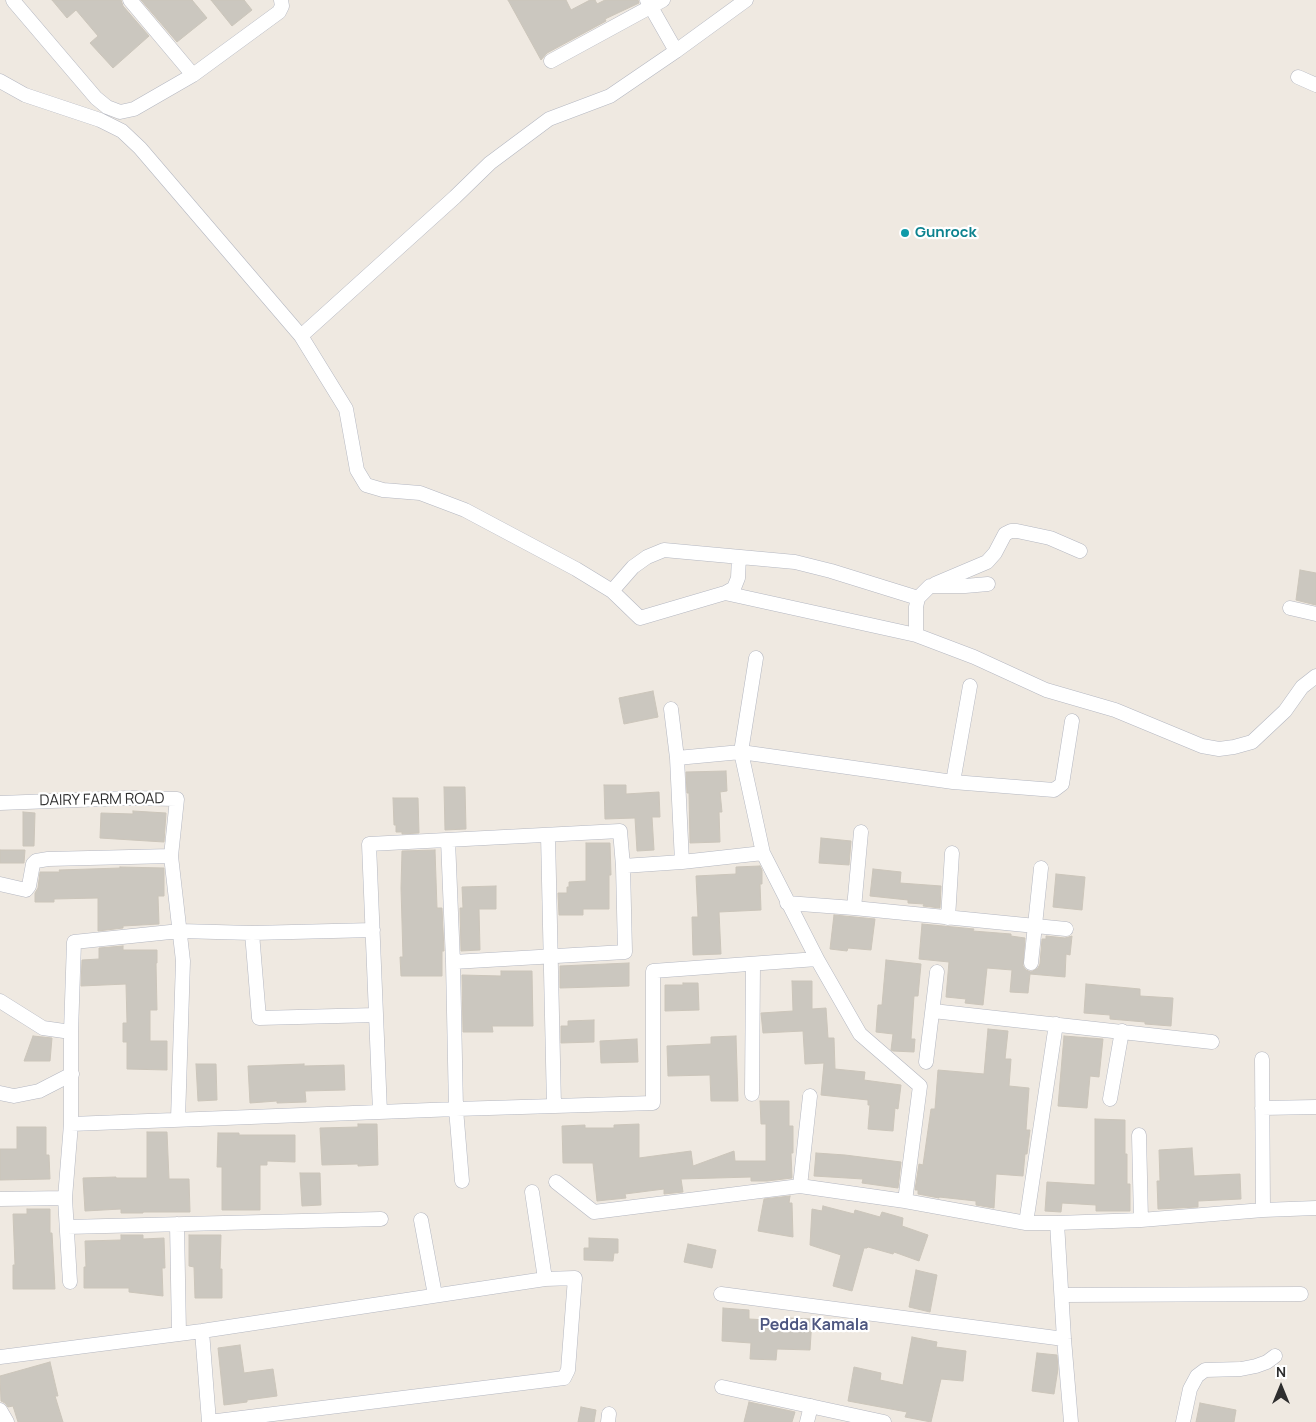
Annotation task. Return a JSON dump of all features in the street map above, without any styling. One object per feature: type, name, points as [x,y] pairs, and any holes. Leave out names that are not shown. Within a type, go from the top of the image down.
[{"type":"street","points":[[13,0],[96,98],[107,107],[120,112],[134,109],[193,76],[279,12],[282,6],[281,0]]},
{"type":"street","points":[[130,0],[193,76]]},
{"type":"street","points":[[301,336],[455,198],[490,162],[549,119],[610,96],[746,0]]},
{"type":"street","points":[[551,61],[654,2],[676,51]]},
{"type":"street","points":[[1298,77],[1316,85]]},
{"type":"street","points":[[0,81],[25,95],[100,120],[122,131],[140,148],[301,336],[346,409],[357,470],[366,485],[384,490],[420,493],[465,510],[542,550],[612,591],[640,618],[734,588],[738,578],[739,557]]},
{"type":"street","points":[[916,634],[918,598],[930,586],[987,562],[995,553],[1005,534],[1017,531],[1050,538],[1080,551]]},
{"type":"street","points":[[612,591],[633,567],[648,557],[664,550],[795,562],[831,570],[918,598]]},
{"type":"street","points":[[930,586],[988,584]]},
{"type":"street","points":[[725,592],[916,634],[974,656],[1046,690],[1116,710],[1202,746],[1219,749],[1252,742],[1285,711],[1302,687],[1316,676]]},
{"type":"street","points":[[1290,608],[1316,614]]},
{"type":"street","points":[[756,658],[741,752],[763,853],[816,959],[860,1034],[920,1086],[905,1201]]},
{"type":"street","points":[[953,782],[970,686]]},
{"type":"street","points":[[671,710],[677,758],[682,862]]},
{"type":"street","points":[[677,758],[741,752],[953,782],[1054,790],[1062,784],[1072,721]]},
{"type":"street","name":"DAIRY FARM ROAD","points":[[0,802],[129,798],[176,799],[171,856]]},
{"type":"street","points":[[380,1112],[369,844],[620,831],[623,866],[625,952],[453,962]]},
{"type":"street","points":[[854,908],[861,832]]},
{"type":"street","points":[[548,835],[554,1106]]},
{"type":"street","points":[[448,840],[456,1109],[462,1181]]},
{"type":"street","points":[[623,866],[763,853]]},
{"type":"street","points":[[948,918],[952,853]]},
{"type":"street","points":[[0,884],[26,890],[29,886],[33,864],[36,861],[48,859],[171,856],[183,961],[178,1119]]},
{"type":"street","points":[[1032,962],[1041,868]]},
{"type":"street","points":[[787,902],[1066,929]]},
{"type":"street","points":[[70,1282],[65,1198],[71,1124],[71,1032],[74,942],[180,931],[252,933],[373,930]]},
{"type":"street","points":[[252,933],[259,1018],[376,1015]]},
{"type":"street","points":[[71,1124],[653,1103],[653,971],[816,959]]},
{"type":"street","points":[[752,1094],[753,964]]},
{"type":"street","points":[[926,1062],[937,972]]},
{"type":"street","points":[[0,1002],[43,1028],[71,1032]]},
{"type":"street","points":[[933,1011],[1212,1042]]},
{"type":"street","points":[[1026,1223],[1056,1024]]},
{"type":"street","points":[[1110,1100],[1122,1031]]},
{"type":"street","points":[[1262,1059],[1263,1210]]},
{"type":"street","points":[[0,1093],[14,1096],[39,1091],[72,1074]]},
{"type":"street","points":[[800,1186],[810,1096]]},
{"type":"street","points":[[1262,1108],[1316,1107]]},
{"type":"street","points":[[1138,1135],[1141,1220]]},
{"type":"street","points":[[556,1182],[594,1212],[800,1186],[905,1201],[1026,1223],[1141,1220],[1263,1210],[1316,1208]]},
{"type":"street","points":[[532,1192],[545,1279]]},
{"type":"street","points":[[0,1199],[65,1198]]},
{"type":"street","points":[[66,1227],[380,1219]]},
{"type":"street","points":[[421,1220],[435,1295]]},
{"type":"street","points":[[1057,1223],[1071,1422]]},
{"type":"street","points":[[177,1224],[179,1334]]},
{"type":"street","points":[[0,1357],[202,1331],[545,1279],[575,1278],[568,1370],[564,1378],[209,1422],[202,1331]]},
{"type":"street","points":[[721,1294],[1064,1339]]},
{"type":"street","points":[[1062,1295],[1301,1294]]},
{"type":"street","points":[[1183,1422],[1190,1389],[1197,1376],[1205,1370],[1241,1369],[1267,1362],[1275,1356]]},
{"type":"street","points":[[722,1388],[884,1422]]},
{"type":"street","points":[[807,1422],[811,1406]]},
{"type":"street","points":[[0,1410],[7,1422]]},
{"type":"building","points":[[52,0],[121,0],[123,6],[149,36],[113,68],[90,43],[98,36],[76,10],[67,18]]},
{"type":"building","points":[[141,0],[192,0],[207,18],[177,42]]},
{"type":"building","points":[[211,0],[244,0],[252,10],[232,26]]},
{"type":"building","points":[[508,0],[566,0],[571,10],[590,0],[595,0],[597,4],[605,0],[638,0],[639,3],[605,19],[606,21],[547,53],[541,60]]},
{"type":"building","points":[[1300,570],[1316,573],[1316,605],[1296,600]]},
{"type":"building","points":[[653,691],[658,717],[624,724],[619,698]]},
{"type":"building","points":[[726,771],[727,791],[720,792],[722,812],[719,812],[720,842],[690,843],[689,793],[687,793],[686,772]]},
{"type":"building","points":[[604,785],[626,785],[626,794],[659,792],[660,817],[652,817],[654,850],[637,851],[635,818],[605,819]]},
{"type":"building","points":[[444,787],[465,787],[466,829],[445,830]]},
{"type":"building","points":[[393,798],[418,798],[419,833],[402,834],[402,832],[396,832]]},
{"type":"building","points":[[133,811],[166,813],[164,842],[100,838],[101,813],[133,814]]},
{"type":"building","points":[[23,812],[35,813],[34,846],[23,846]]},
{"type":"building","points":[[821,838],[851,841],[849,865],[819,863]]},
{"type":"building","points":[[586,843],[610,843],[609,909],[583,909],[583,915],[559,915],[558,893],[567,893],[569,882],[586,881]]},
{"type":"building","points":[[0,850],[25,850],[24,863],[0,863]]},
{"type":"building","points":[[435,850],[437,908],[442,908],[444,951],[442,951],[442,976],[401,976],[400,957],[403,957],[402,851]]},
{"type":"building","points":[[760,866],[762,870],[762,884],[760,884],[761,910],[719,912],[721,954],[693,955],[692,917],[698,917],[696,876],[736,874],[736,867]]},
{"type":"building","points":[[120,867],[164,868],[164,896],[158,896],[159,924],[123,926],[123,928],[98,931],[98,898],[54,899],[54,902],[35,902],[40,872]]},
{"type":"building","points":[[873,869],[901,872],[900,883],[941,886],[940,908],[908,903],[908,900],[870,896]]},
{"type":"building","points":[[1056,874],[1085,877],[1082,910],[1053,907]]},
{"type":"building","points":[[496,886],[496,909],[479,909],[480,950],[461,951],[460,908],[463,908],[462,887]]},
{"type":"building","points":[[834,915],[875,919],[871,950],[848,948],[847,951],[830,949]]},
{"type":"building","points":[[922,924],[1011,934],[1011,936],[1025,938],[1023,966],[1031,972],[1038,968],[1040,964],[1042,939],[1046,939],[1046,936],[1065,938],[1072,936],[1070,955],[1066,954],[1065,977],[1030,974],[1028,993],[1010,992],[1012,970],[987,968],[983,1005],[965,1003],[966,999],[946,997],[949,962],[919,959]]},
{"type":"building","points":[[123,946],[123,950],[157,950],[157,1010],[150,1010],[150,1041],[167,1041],[167,1070],[127,1069],[127,1042],[123,1042],[123,1023],[127,1023],[126,984],[81,986],[82,960],[99,959],[99,948]]},
{"type":"building","points":[[886,960],[921,964],[918,996],[914,996],[911,1039],[915,1039],[914,1052],[891,1050],[893,1034],[876,1032],[878,1005],[882,1005]]},
{"type":"building","points":[[629,963],[629,986],[560,988],[560,966]]},
{"type":"building","points":[[501,971],[532,971],[533,1026],[492,1026],[493,1032],[463,1032],[462,975],[501,976]]},
{"type":"building","points":[[792,981],[812,981],[812,1009],[826,1008],[828,1038],[834,1038],[835,1069],[865,1072],[864,1080],[901,1085],[898,1109],[895,1108],[893,1131],[868,1129],[870,1105],[868,1105],[868,1100],[821,1095],[824,1063],[805,1064],[803,1031],[763,1033],[761,1013],[793,1011]]},
{"type":"building","points":[[683,983],[698,983],[699,1010],[665,1011],[665,985],[683,985]]},
{"type":"building","points":[[1086,984],[1140,989],[1140,996],[1173,998],[1171,1026],[1110,1019],[1110,1015],[1084,1013]]},
{"type":"building","points":[[594,1020],[594,1042],[561,1043],[561,1026],[568,1026],[568,1021]]},
{"type":"building","points":[[988,1029],[1008,1031],[1005,1059],[1011,1059],[1009,1086],[1029,1088],[1026,1130],[1030,1130],[1023,1176],[996,1174],[994,1208],[976,1205],[976,1201],[918,1194],[918,1190],[915,1190],[919,1164],[923,1165],[931,1109],[935,1109],[938,1070],[984,1074]]},
{"type":"building","points":[[33,1036],[52,1038],[50,1061],[24,1061]]},
{"type":"building","points":[[736,1036],[738,1101],[711,1101],[710,1075],[668,1076],[667,1046],[711,1044],[711,1037]]},
{"type":"building","points":[[1064,1036],[1103,1039],[1099,1077],[1090,1076],[1087,1108],[1058,1106]]},
{"type":"building","points":[[637,1039],[638,1062],[601,1063],[600,1041]]},
{"type":"building","points":[[196,1064],[216,1064],[217,1100],[198,1101]]},
{"type":"building","points":[[304,1064],[304,1066],[344,1065],[345,1090],[305,1091],[306,1102],[277,1103],[277,1101],[250,1103],[248,1066]]},
{"type":"building","points":[[760,1101],[789,1101],[789,1126],[793,1126],[792,1178],[767,1181],[751,1181],[751,1177],[681,1179],[683,1192],[664,1194],[664,1189],[625,1194],[626,1198],[597,1201],[593,1163],[563,1163],[562,1126],[585,1125],[585,1128],[614,1128],[614,1125],[639,1124],[639,1158],[691,1151],[693,1166],[734,1151],[735,1161],[766,1161],[766,1124],[761,1124]]},
{"type":"building","points":[[1095,1119],[1125,1120],[1125,1154],[1127,1154],[1127,1184],[1130,1184],[1130,1211],[1096,1211],[1096,1205],[1062,1203],[1061,1212],[1045,1211],[1047,1182],[1095,1185]]},
{"type":"building","points":[[358,1124],[377,1124],[378,1165],[322,1165],[320,1128],[358,1127]]},
{"type":"building","points":[[17,1127],[46,1127],[46,1155],[49,1155],[50,1179],[0,1180],[0,1149],[17,1149]]},
{"type":"building","points":[[147,1132],[167,1132],[169,1179],[189,1179],[190,1212],[121,1213],[121,1209],[85,1211],[83,1178],[147,1178]]},
{"type":"building","points":[[218,1133],[295,1135],[295,1162],[267,1161],[267,1165],[260,1165],[260,1210],[222,1210],[222,1167],[217,1167]]},
{"type":"building","points":[[1192,1148],[1194,1176],[1240,1174],[1241,1199],[1198,1201],[1198,1207],[1158,1209],[1157,1181],[1160,1181],[1159,1150]]},
{"type":"building","points":[[816,1153],[901,1162],[898,1188],[862,1183],[863,1179],[814,1176]]},
{"type":"building","points":[[300,1173],[320,1173],[321,1205],[302,1206]]},
{"type":"building","points":[[790,1196],[789,1203],[792,1203],[793,1237],[758,1231],[764,1199]]},
{"type":"building","points":[[823,1206],[854,1214],[855,1210],[880,1217],[882,1212],[903,1218],[902,1226],[928,1235],[919,1261],[894,1252],[893,1254],[868,1247],[864,1248],[852,1291],[833,1286],[841,1255],[810,1245],[812,1209],[822,1211]]},
{"type":"building","points":[[27,1209],[50,1209],[55,1289],[13,1289],[13,1265],[15,1265],[13,1214],[27,1214]]},
{"type":"building","points":[[121,1235],[143,1235],[143,1239],[164,1238],[165,1268],[162,1268],[163,1296],[129,1292],[129,1288],[84,1288],[84,1267],[86,1267],[85,1241],[121,1240]]},
{"type":"building","points":[[189,1235],[221,1235],[220,1269],[222,1269],[222,1298],[195,1298],[194,1267],[189,1266]]},
{"type":"building","points":[[589,1238],[618,1239],[618,1253],[614,1253],[613,1261],[584,1260],[584,1248],[589,1248]]},
{"type":"building","points":[[688,1244],[716,1250],[712,1268],[684,1262]]},
{"type":"building","points":[[916,1270],[937,1275],[930,1312],[909,1307]]},
{"type":"building","points":[[723,1308],[749,1310],[749,1319],[787,1321],[787,1318],[812,1319],[810,1350],[777,1349],[776,1360],[750,1359],[751,1343],[722,1341]]},
{"type":"building","points":[[912,1337],[937,1342],[936,1347],[966,1351],[963,1381],[941,1379],[931,1422],[905,1417],[907,1412],[848,1401],[854,1367],[881,1373],[880,1380],[903,1385]]},
{"type":"building","points":[[240,1345],[244,1373],[273,1369],[277,1396],[224,1405],[218,1348]]},
{"type":"building","points":[[1037,1353],[1057,1355],[1058,1369],[1054,1394],[1032,1391]]},
{"type":"building","points":[[50,1362],[58,1396],[55,1396],[63,1422],[18,1422],[13,1406],[8,1407],[1,1401],[0,1376]]},
{"type":"building","points":[[749,1402],[795,1412],[792,1422],[744,1422]]},
{"type":"building","points":[[1200,1403],[1236,1410],[1234,1422],[1196,1422]]},
{"type":"building","points":[[581,1407],[596,1410],[594,1422],[578,1422]]},
{"type":"place","name":"Gunrock","points":[[905,233]]},
{"type":"district","name":"Pedda Kamala","points":[[814,1326]]}]
